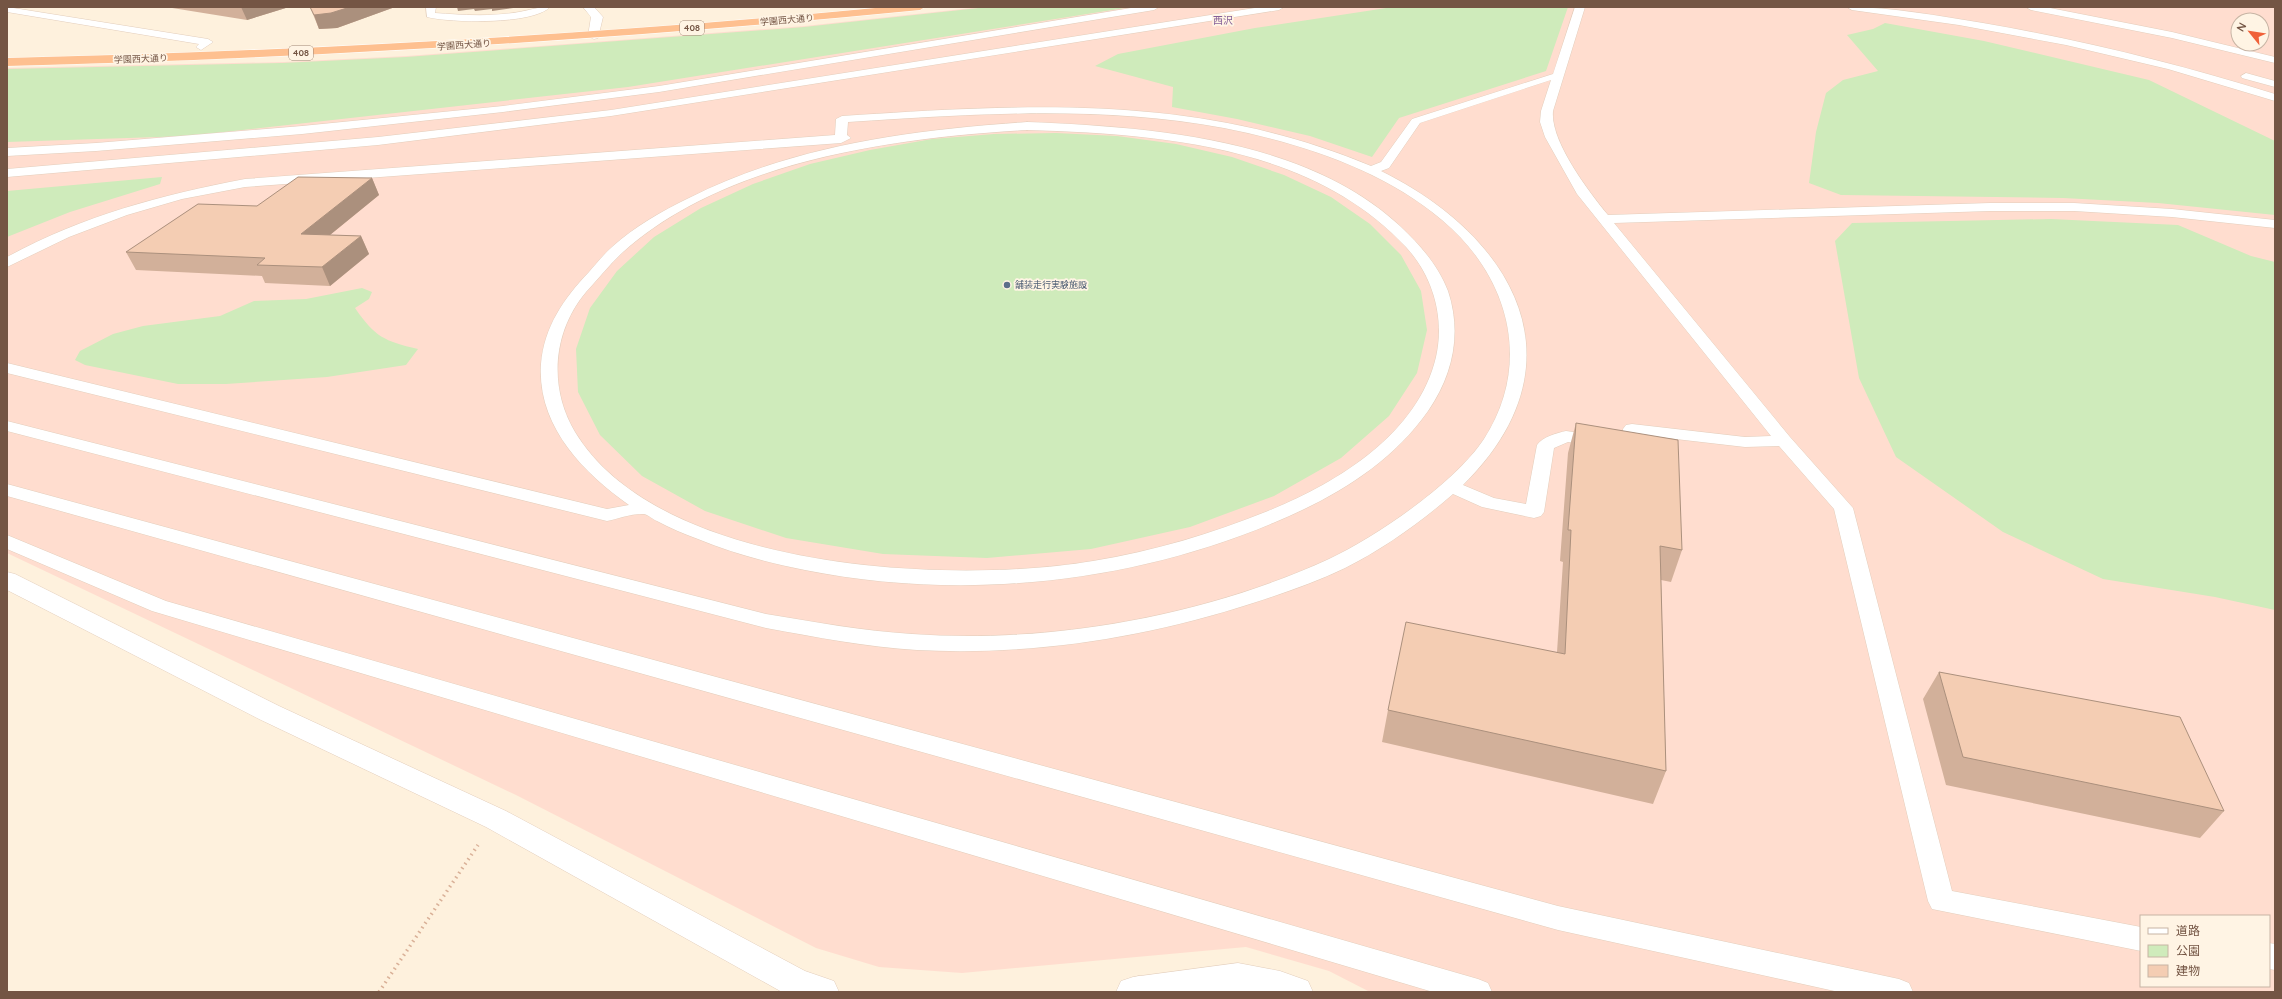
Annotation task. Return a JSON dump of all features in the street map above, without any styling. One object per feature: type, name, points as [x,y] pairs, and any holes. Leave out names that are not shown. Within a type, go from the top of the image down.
[{"type":"highway","name":"学園西大通り","points":[[7,62],[410,48],[595,32],[835,7]]},
{"type":"highway","name":"学園西大通り","points":[[7,52],[201,48],[595,32],[790,20],[920,7]]},
{"type":"street","points":[[588,7],[596,17],[595,32]]},
{"type":"street","points":[[7,580],[270,713],[496,819],[795,982],[822,992]]},
{"type":"street","points":[[1137,992],[1238,978],[1280,986],[1296,992]]},
{"type":"lane","points":[[431,7],[430,15],[474,19],[521,15],[545,7]]},
{"type":"lane","points":[[7,152],[96,147],[302,130],[503,109],[659,88],[1154,7]]},
{"type":"lane","points":[[7,173],[378,141],[611,113],[1279,7]]},
{"type":"lane","points":[[1580,7],[1559,78],[1547,111],[1546,122],[1551,137],[1584,194],[1784,441],[1843,508],[1941,901],[2140,939]]},
{"type":"lane","points":[[1852,7],[1949,21],[2127,56],[2211,78],[2275,98]]},
{"type":"lane","points":[[1912,7],[2038,28],[2192,62]]},
{"type":"lane","points":[[2031,7],[2172,35],[2275,60]]},
{"type":"lane","points":[[7,9],[208,42],[201,48]]},
{"type":"lane","points":[[2237,73],[2275,84]]},
{"type":"lane","points":[[1371,170],[1385,164],[1416,121],[1550,77],[1559,78]]},
{"type":"lane","points":[[7,426],[766,621],[858,637],[949,643],[1046,641],[1146,625],[1245,599],[1334,565],[1398,527],[1452,487],[1492,442],[1513,396],[1520,354],[1514,311],[1498,277],[1475,244],[1446,216],[1412,193],[1371,170],[1277,137],[1224,125],[1117,111],[1013,108],[842,119],[841,139]]},
{"type":"lane","points":[[1027,126],[1125,130],[1218,146],[1262,157],[1303,172],[1341,190],[1374,211],[1403,234],[1426,261],[1441,290],[1448,322],[1447,356],[1434,390],[1409,426],[1372,461],[1323,494],[1261,523],[1189,547],[1108,566],[1023,576],[936,578],[851,571],[773,557],[704,536],[646,508],[602,477],[571,443],[553,408],[547,373],[553,338],[567,306],[590,275],[620,247],[654,222],[694,200],[737,181],[782,164],[878,141],[927,133],[1027,126]]},
{"type":"lane","points":[[10,259],[42,242],[89,222],[140,205],[193,192],[245,183],[855,138],[878,141]]},
{"type":"lane","points":[[1604,219],[1974,208],[2059,207],[2172,213],[2275,224]]},
{"type":"lane","points":[[7,368],[608,515],[646,508]]},
{"type":"lane","points":[[1452,487],[1489,504],[1534,512],[1546,445],[1566,436],[1632,446],[1632,429],[1745,442],[1784,441]]},
{"type":"lane","points":[[7,490],[1558,918],[1899,992]]},
{"type":"lane","points":[[7,541],[166,608],[1478,992]]},
{"type":"path","points":[[379,992],[496,819]]},
{"type":"shaded area","points":[[981,7],[2275,7],[2275,992],[1370,992],[1329,971],[1246,947],[962,973],[879,967],[816,948],[516,795],[7,553],[7,68],[284,62],[407,56],[805,26]]},
{"type":"green space","points":[[988,7],[1131,7],[628,87],[188,136],[7,142],[7,69],[282,63],[406,57],[804,27]]},
{"type":"green space","points":[[1393,7],[1568,7],[1546,71],[1399,118],[1372,157],[1310,136],[1237,119],[1172,107],[1173,87],[1095,66],[1118,54],[1255,28]]},
{"type":"green space","points":[[1885,23],[1984,41],[2149,80],[2275,141],[2275,215],[2158,203],[2063,198],[1841,195],[1809,183],[1816,132],[1826,93],[1843,80],[1878,71],[1847,35],[1873,29]]},
{"type":"green space","points":[[1056,133],[1117,136],[1176,144],[1232,157],[1284,175],[1331,197],[1370,224],[1401,255],[1421,291],[1427,330],[1417,373],[1389,416],[1341,458],[1274,496],[1190,527],[1091,549],[987,558],[883,554],[786,538],[705,511],[642,476],[600,435],[578,392],[576,349],[590,308],[617,271],[654,237],[701,208],[753,184],[810,164],[870,150],[932,139],[994,134]]},
{"type":"green space","points":[[162,177],[160,184],[70,212],[7,237],[7,191]]},
{"type":"green space","points":[[2051,219],[2178,225],[2251,256],[2275,262],[2275,610],[2215,597],[2103,579],[2003,532],[1896,457],[1859,378],[1835,241],[1852,223]]},
{"type":"green space","points":[[362,288],[372,292],[369,299],[355,308],[368,326],[388,340],[418,349],[406,365],[327,377],[226,384],[178,384],[85,365],[75,360],[80,351],[113,334],[143,326],[220,316],[254,301],[306,299]]},
{"type":"building","points":[[310,7],[350,7],[331,13],[314,15]]},
{"type":"building","points":[[298,177],[372,178],[301,234],[361,236],[322,267],[257,265],[265,258],[126,252],[198,204],[257,206]]},
{"type":"building","points":[[1576,423],[1678,440],[1682,550],[1660,546],[1666,771],[1388,710],[1406,622],[1565,654],[1571,530],[1568,530]]},
{"type":"building","points":[[1939,672],[2180,717],[2224,811],[1963,757]]},
{"type":"place","name":"舗装走行実験施設","points":[[1007,285]]},
{"type":"district","name":"西沢","points":[[1223,20]]}]
